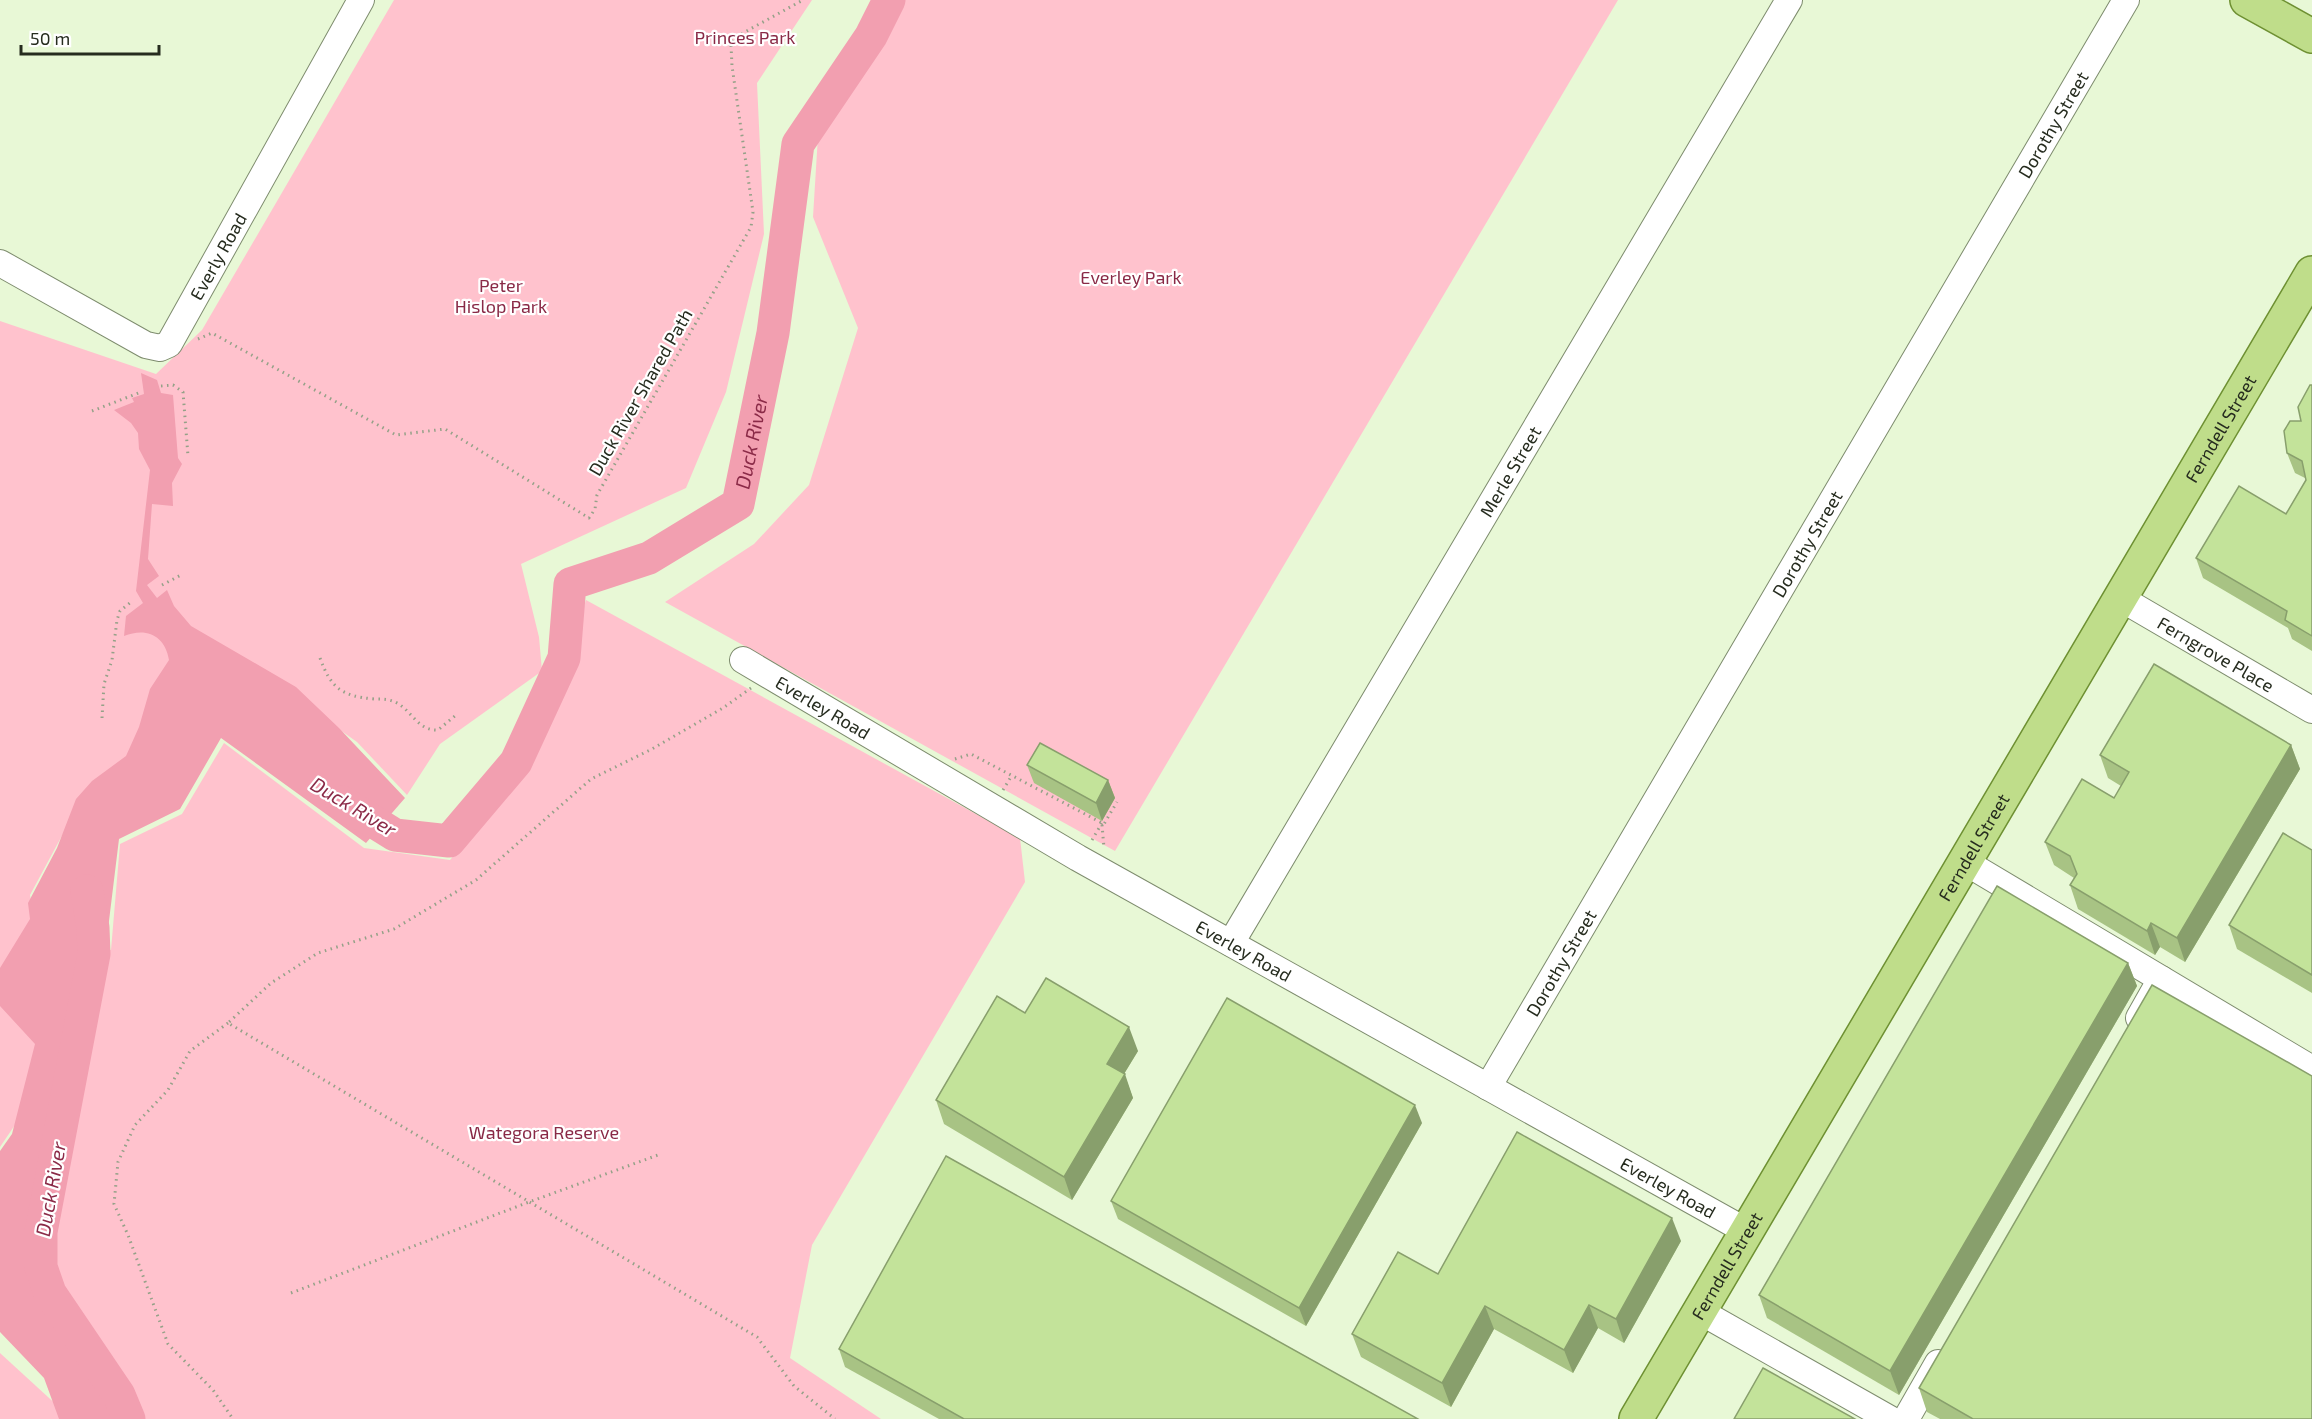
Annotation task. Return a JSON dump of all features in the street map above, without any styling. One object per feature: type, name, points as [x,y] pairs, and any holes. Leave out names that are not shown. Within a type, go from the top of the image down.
[{"type":"main road","points":[[2247,0],[2312,36]]},
{"type":"main road","name":"Ferndell Street","points":[[1636,1419],[2312,273]]},
{"type":"street","name":"Everly Road","points":[[169,344],[361,0]]},
{"type":"street","name":"Merle Street","points":[[1231,943],[1789,0]]},
{"type":"street","name":"Dorothy Street","points":[[1488,1088],[2126,0]]},
{"type":"street","points":[[0,263],[146,345],[160,348],[169,344]]},
{"type":"street","name":"Ferngrove Place","points":[[2121,598],[2312,710]]},
{"type":"street","name":"Everley Road","points":[[743,660],[1078,858],[1748,1232]]},
{"type":"street","points":[[1965,862],[2312,1069]]},
{"type":"street","points":[[2126,1040],[2161,979]]},
{"type":"street","points":[[1701,1312],[1769,1363],[1890,1419]]},
{"type":"street","points":[[1906,1419],[1948,1347]]},
{"type":"path","name":"Duck River Shared Path","points":[[169,344],[188,347],[198,339],[212,333],[396,435],[445,429],[589,518],[596,509],[597,495],[751,226],[753,212],[731,45],[734,38],[803,0]]},
{"type":"path","points":[[161,386],[170,384],[183,392],[188,456]]},
{"type":"path","points":[[92,411],[141,392]]},
{"type":"path","points":[[162,585],[181,575]]},
{"type":"path","points":[[102,718],[104,684],[112,660],[117,620],[120,611],[131,602]]},
{"type":"path","points":[[320,658],[327,678],[334,686],[359,697],[394,701],[425,729],[438,730],[456,715]]},
{"type":"path","points":[[233,1419],[213,1390],[168,1344],[128,1235],[114,1204],[118,1162],[135,1125],[168,1090],[190,1051],[228,1023],[271,983],[318,953],[394,929],[476,880],[591,779],[652,749],[713,714],[770,675]]},
{"type":"path","points":[[941,776],[950,762],[957,757],[971,754],[1102,823]]},
{"type":"path","points":[[1102,823],[1104,824],[1116,802]]},
{"type":"path","points":[[1102,823],[1104,848]]},
{"type":"path","points":[[228,1023],[757,1337],[794,1386],[835,1419]]},
{"type":"path","points":[[291,1293],[658,1155]]},
{"type":"green space","points":[[394,0],[812,0],[757,83],[764,234],[726,392],[686,488],[521,564],[539,637],[542,671],[440,744],[407,795],[357,742],[264,676],[144,764],[86,791],[30,895],[38,940],[111,950],[120,844],[182,814],[224,743],[364,848],[450,860],[533,764],[586,600],[1020,838],[1025,882],[812,1245],[790,1358],[881,1419],[0,1419],[0,1353],[60,1408],[0,1213],[19,1119],[0,1147],[0,321],[156,374],[202,330]]},
{"type":"green space","name":"Everley Park","points":[[895,0],[1618,0],[1115,851],[665,602],[754,544],[809,485],[858,328],[813,217],[821,87],[892,9]]},
{"type":"water","points":[[141,373],[157,380],[161,393],[173,395],[178,458],[182,464],[172,483],[173,506],[152,504],[148,559],[159,576],[147,585],[157,598],[167,590],[174,606],[191,626],[296,687],[339,728],[405,798],[366,843],[221,738],[180,809],[119,839],[108,929],[84,941],[69,1046],[34,1236],[40,1284],[115,1400],[121,1419],[59,1419],[44,1378],[0,1332],[0,1151],[12,1134],[35,1044],[0,1006],[0,968],[30,919],[28,903],[57,848],[76,799],[92,781],[126,756],[139,727],[150,689],[169,660],[163,644],[153,635],[140,632],[124,636],[126,616],[143,603],[136,591],[150,470],[139,449],[138,433],[131,423],[114,410],[134,402],[132,398],[144,394]]},
{"type":"building","points":[[2312,385],[2312,636],[2285,620],[2287,611],[2196,558],[2239,486],[2286,514],[2306,480],[2302,461],[2287,453],[2284,431],[2290,421],[2301,421],[2298,407]]},
{"type":"building","points":[[2154,664],[2291,745],[2177,938],[2151,923],[2147,931],[2070,885],[2077,874],[2070,856],[2045,842],[2082,779],[2114,798],[2129,772],[2100,755]]},
{"type":"building","points":[[1040,743],[1108,780],[1096,803],[1027,765]]},
{"type":"building","points":[[2283,833],[2312,850],[2312,975],[2229,925]]},
{"type":"building","points":[[1997,886],[2128,963],[1890,1371],[1759,1295]]},
{"type":"building","points":[[1046,978],[1129,1027],[1107,1064],[1125,1074],[1064,1177],[936,1100],[997,996],[1025,1013]]},
{"type":"building","points":[[2152,985],[2312,1076],[2312,1419],[1973,1419],[1919,1388]]},
{"type":"building","points":[[1227,998],[1415,1105],[1299,1308],[1111,1201]]},
{"type":"building","points":[[1517,1132],[1672,1218],[1616,1319],[1589,1305],[1564,1350],[1485,1306],[1442,1383],[1352,1334],[1398,1252],[1438,1274]]},
{"type":"building","points":[[946,1156],[1418,1419],[964,1419],[839,1349]]},
{"type":"building","points":[[1763,1368],[1855,1419],[1734,1419]]},
{"type":"waterway","name":"Duck River","points":[[342,802],[395,835],[449,841],[516,762],[564,658],[570,584],[649,558],[738,504],[773,333],[798,144],[871,36],[889,0]]},
{"type":"waterway","name":"Duck River","points":[[87,891],[93,928],[94,954],[41,1232],[41,1267],[50,1293],[119,1395],[129,1419]]},
{"type":"park label","name":"Princes Park","points":[[745,37]]},
{"type":"park label","name":"Peter Hislop Park","points":[[501,295]]},
{"type":"park label","name":"Wategora Reserve","points":[[544,1132]]}]
